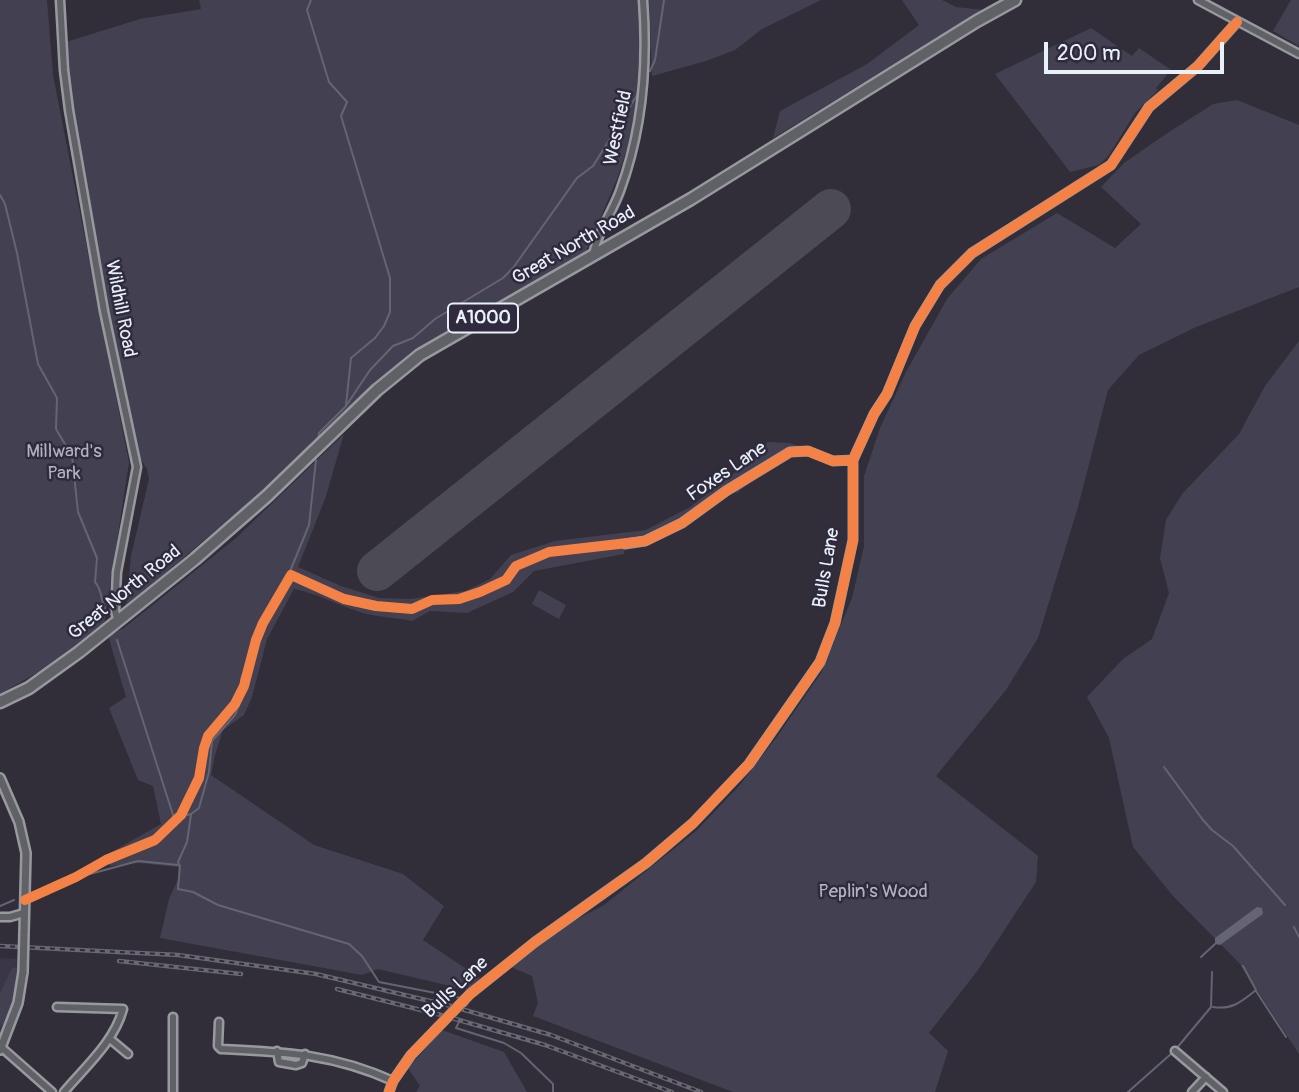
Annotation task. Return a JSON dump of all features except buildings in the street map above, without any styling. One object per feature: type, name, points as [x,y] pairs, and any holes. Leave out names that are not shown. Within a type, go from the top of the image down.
[{"type":"main road","name":"Great North Road","points":[[0,702],[47,676],[118,622],[267,496],[400,370],[441,342],[691,199],[977,21],[1016,0]]},
{"type":"main road","name":"Great North Road","points":[[0,710],[16,694]]},
{"type":"street","name":"Wildhill Road","points":[[60,0],[69,110],[104,311],[137,467],[117,572],[115,611],[118,622]]},
{"type":"street","name":"Westfield","points":[[593,255],[595,244],[621,190],[639,123],[646,61],[643,0]]},
{"type":"street","points":[[1198,0],[1299,54]]},
{"type":"street","name":"Bulls Lane","points":[[389,1092],[393,1081],[418,1047],[470,994],[535,942],[646,863],[693,823],[754,756],[820,662],[835,623],[852,540],[853,460],[874,414],[887,394],[915,326],[940,285],[972,253],[1111,165],[1149,107],[1198,66],[1237,22]]},
{"type":"street","name":"Foxes Lane","points":[[625,544],[645,541],[682,523],[726,491],[790,452],[808,451],[833,461],[853,460]]},
{"type":"street","points":[[0,778],[23,835],[26,853],[23,972],[18,1003],[2,1037],[1,1049],[52,1092]]},
{"type":"street","points":[[0,917],[24,913]]},
{"type":"street","points":[[10,917],[24,930]]},
{"type":"street","points":[[57,1007],[123,1009],[110,1039],[64,1092]]},
{"type":"street","points":[[173,1017],[173,1092]]},
{"type":"street","points":[[219,1021],[218,1046],[221,1049],[305,1054],[337,1060],[393,1081]]},
{"type":"street","points":[[110,1039],[128,1054]]},
{"type":"street","points":[[277,1051],[279,1062],[296,1065],[302,1063],[305,1054]]},
{"type":"street","points":[[1175,1051],[1223,1092]]},
{"type":"street","points":[[1192,1092],[1206,1077]]},
{"type":"shaded area","points":[[0,958],[17,959],[18,981],[14,1004],[0,1041]]},
{"type":"green space","name":"Millward's Park","points":[[0,0],[47,0],[53,75],[129,463],[104,624],[45,668],[0,694]]},
{"type":"green space","points":[[199,0],[639,0],[638,78],[641,78],[631,137],[617,179],[585,254],[401,361],[258,494],[126,607],[131,556],[149,479],[147,469],[140,458],[107,311],[68,88],[66,42],[140,19],[201,9]]},
{"type":"green space","points":[[649,0],[821,0],[762,29],[735,50],[652,76]]},
{"type":"green space","points":[[902,0],[942,0],[956,7],[983,10],[773,138],[780,111],[867,64],[919,25]]},
{"type":"green space","points":[[1291,0],[1299,0],[1299,46],[1273,31]]},
{"type":"green space","points":[[1091,28],[1132,56],[1139,48],[1171,70],[1156,88],[1158,90],[1135,113],[1109,155],[1099,165],[1070,172],[995,74]]},
{"type":"green space","name":"Peplin's Wood","points":[[1237,100],[1299,125],[1299,287],[1196,327],[1139,355],[1108,390],[1078,507],[1038,638],[1006,690],[936,776],[1038,856],[1036,882],[978,970],[929,1033],[948,1051],[935,1092],[733,1092],[533,1016],[538,1003],[532,976],[511,967],[564,926],[604,905],[696,831],[739,786],[821,673],[852,598],[864,546],[864,476],[880,428],[906,372],[947,299],[981,259],[1057,213],[1115,248],[1141,224],[1101,187],[1124,163],[1166,134],[1213,104]]},
{"type":"green space","points":[[1299,341],[1299,1054],[1240,964],[1173,896],[1133,847],[1109,738],[1087,697],[1123,659],[1152,639],[1169,593],[1160,558],[1166,520],[1182,494],[1239,434],[1265,386]]},
{"type":"green space","points":[[344,434],[325,499],[298,567],[341,586],[379,598],[410,599],[465,591],[490,579],[511,555],[555,541],[646,530],[690,507],[731,476],[768,442],[789,443],[817,451],[814,455],[781,460],[737,493],[726,491],[666,530],[625,544],[624,554],[534,571],[513,592],[467,613],[430,611],[412,621],[363,613],[294,589],[267,639],[252,697],[244,715],[223,730],[211,775],[314,845],[403,874],[444,906],[423,940],[480,978],[467,990],[378,969],[362,975],[160,938],[169,899],[179,877],[178,867],[139,863],[110,866],[108,854],[161,824],[153,786],[138,780],[109,708],[126,697],[108,635],[124,628],[236,538]]},
{"type":"green space","points":[[539,590],[566,605],[559,619],[532,604]]},
{"type":"green space","points":[[17,967],[14,1002],[7,1022],[0,1026],[0,993],[12,968]]},
{"type":"green space","points":[[442,1030],[504,1052],[527,1092],[416,1092],[420,1086],[408,1068]]},
{"type":"water","points":[[1257,907],[1262,908],[1263,914],[1220,945],[1215,944],[1215,938]]},
{"type":"waterway","points":[[311,0],[307,10],[329,82],[347,102],[341,116],[390,278],[390,312],[375,338],[351,358],[346,405]]},
{"type":"waterway","points":[[650,71],[655,60],[664,0]]},
{"type":"waterway","points":[[318,441],[319,433],[346,406],[370,370],[393,346],[413,338],[435,319],[503,278],[513,268],[577,178],[593,166],[639,92]]},
{"type":"waterway","points":[[0,195],[5,204],[17,253],[38,364],[57,398],[56,429],[72,456],[78,512],[97,558],[95,582],[105,609]]},
{"type":"waterway","points":[[117,640],[174,818],[191,814],[199,808],[209,772],[212,741],[235,715],[241,700],[241,679],[255,636],[291,569],[309,525],[316,460]]},
{"type":"waterway","points":[[1164,767],[1203,820],[1233,846],[1285,905]]},
{"type":"waterway","points":[[191,815],[187,842],[178,862],[178,889],[193,892],[218,905],[349,944],[362,956],[379,982],[461,998]]},
{"type":"waterway","points":[[90,874],[138,861],[178,865]]},
{"type":"waterway","points":[[0,906],[14,900]]},
{"type":"waterway","points":[[1294,927],[1299,937]]},
{"type":"waterway","points":[[1201,957],[1215,944]]},
{"type":"waterway","points":[[1213,1007],[1231,1006],[1256,990],[1243,966]]},
{"type":"waterway","points":[[1176,1049],[1211,1007],[1212,972]]},
{"type":"waterway","points":[[1256,991],[1286,1037]]},
{"type":"waterway","points":[[460,1020],[456,1028],[504,1043],[521,1053],[553,1084],[553,1092]]},
{"type":"waterway","points":[[1128,1092],[1172,1053]]},
{"type":"runway","points":[[377,571],[831,209]]},
{"type":"railway","points":[[0,946],[178,955],[316,974],[451,1006],[551,1035],[701,1092]]},
{"type":"railway","points":[[119,961],[241,974]]},
{"type":"railway","points":[[337,989],[545,1045],[672,1092]]},
{"type":"cycle path","points":[[389,1092],[393,1081],[411,1055],[470,994],[535,942],[646,863],[693,823],[749,764],[820,662],[835,623],[853,540],[853,460],[874,414],[887,394],[915,326],[940,285],[972,253],[1111,165],[1149,107],[1198,66],[1237,22]]},
{"type":"cycle path","points":[[25,900],[106,860],[155,840],[181,815],[199,778],[208,736],[235,704],[244,686],[263,623],[291,575],[344,599],[376,606],[412,609],[432,600],[459,599],[480,592],[506,580],[516,566],[549,552],[645,541],[682,523],[726,491],[790,452],[808,451],[833,461],[853,460]]}]
